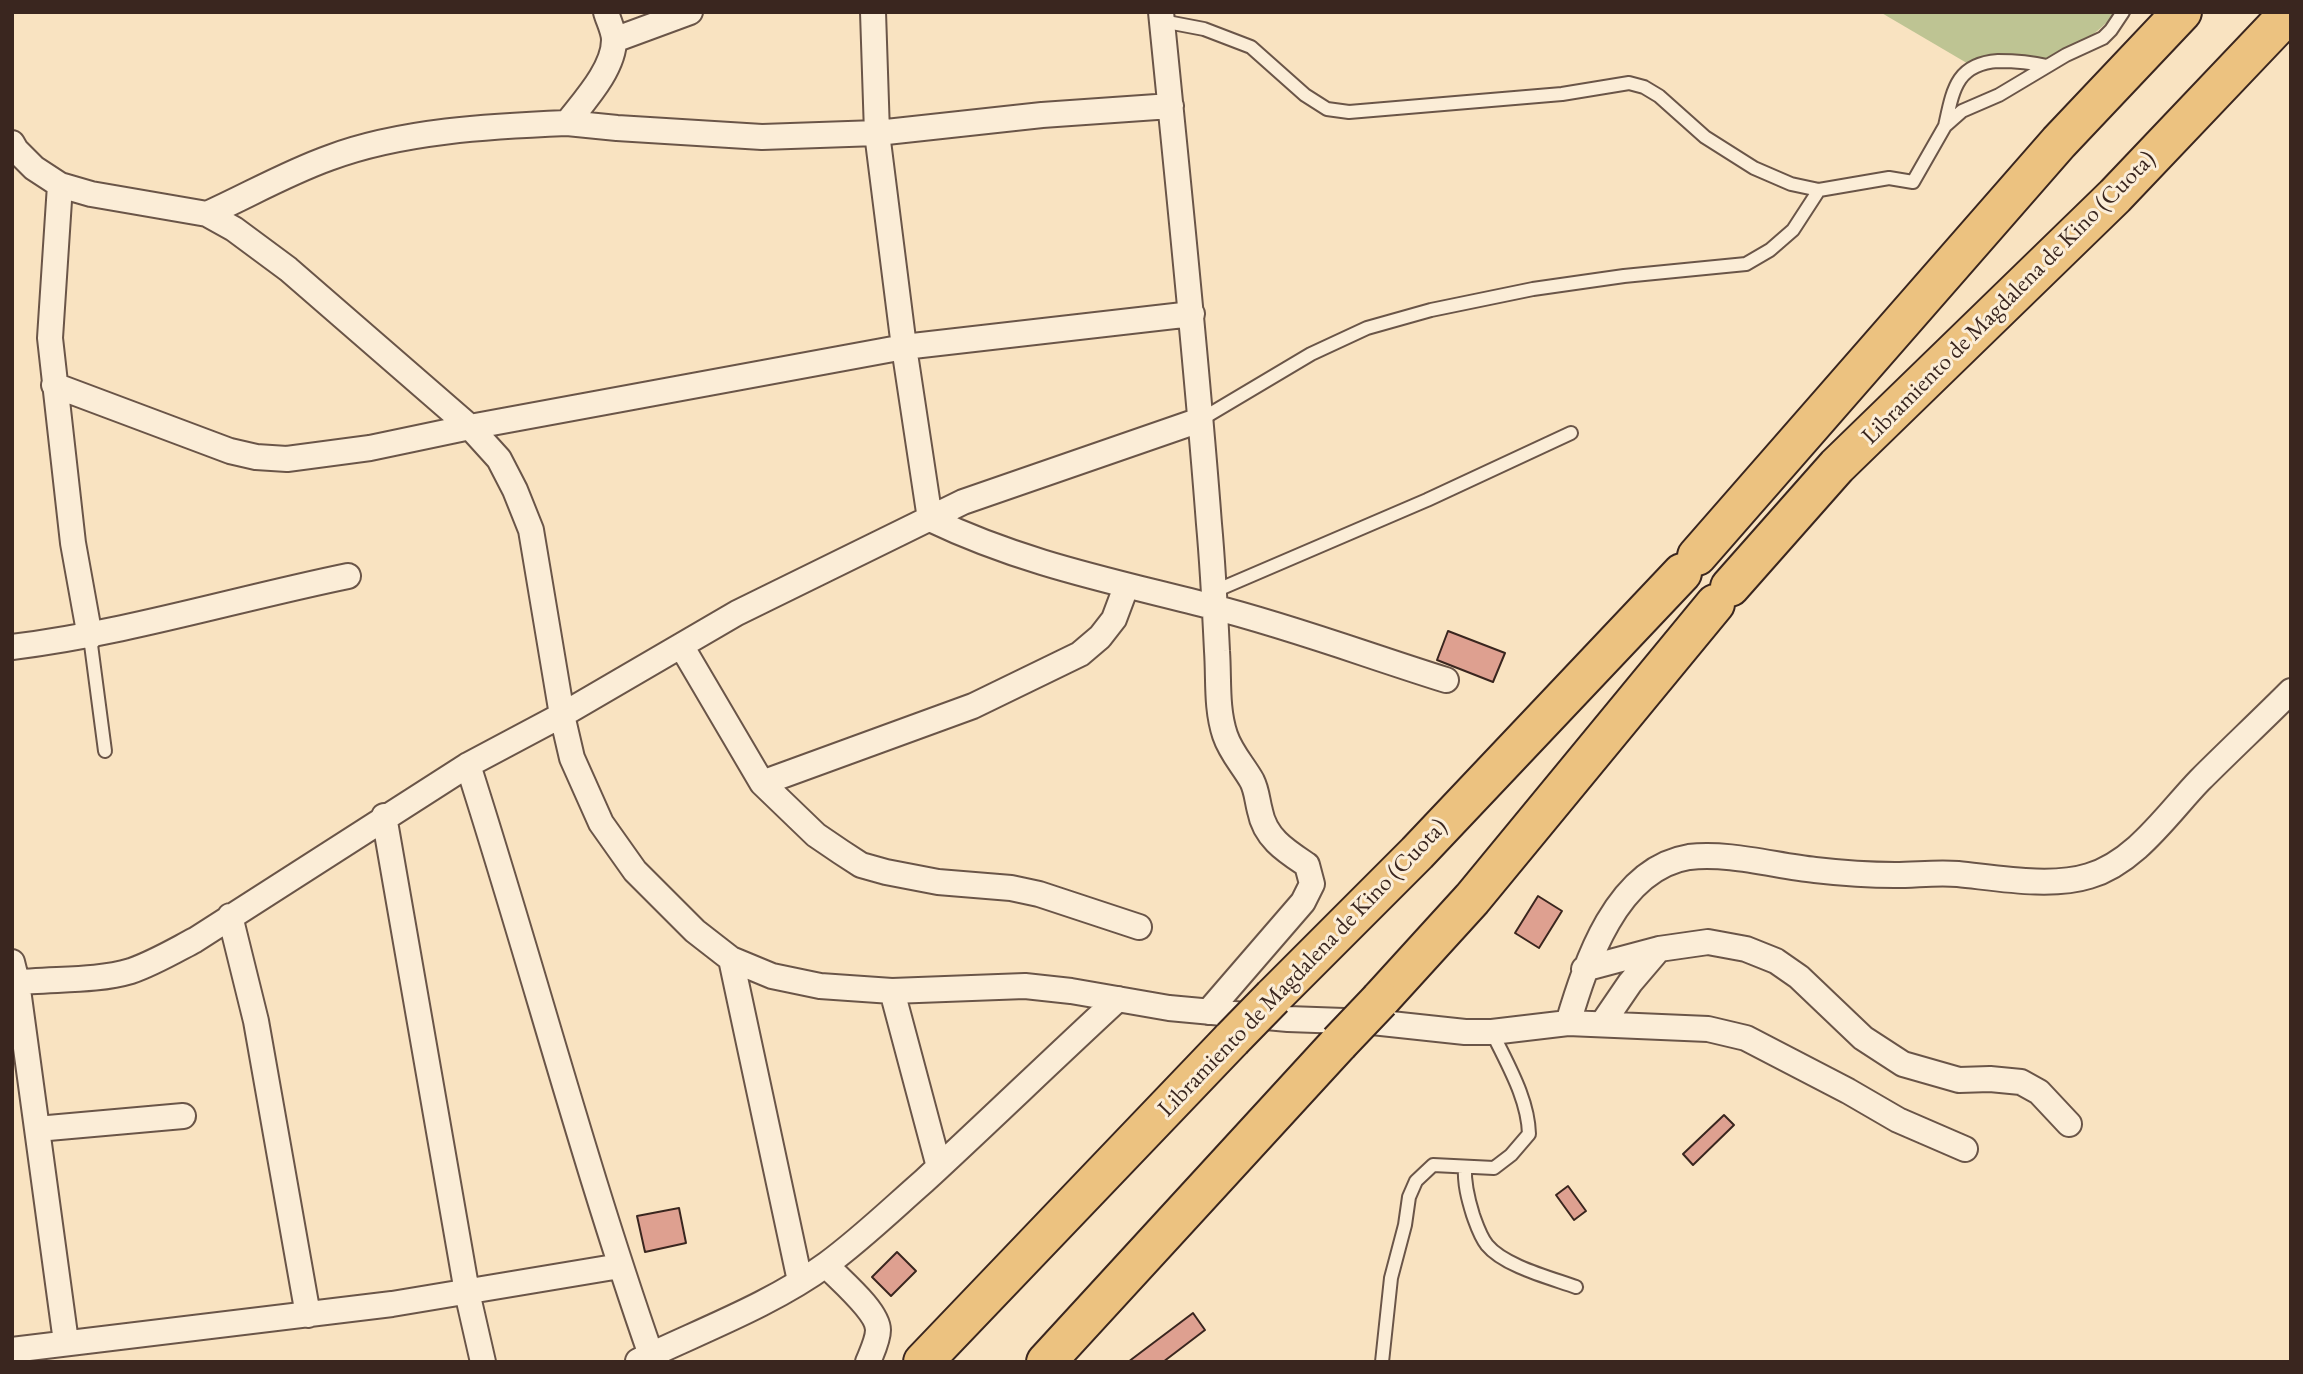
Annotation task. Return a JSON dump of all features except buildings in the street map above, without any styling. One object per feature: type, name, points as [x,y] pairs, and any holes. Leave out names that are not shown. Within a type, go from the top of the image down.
[{"type":"highway","name":"Libramiento de Magdalena de Kino (Cuota)","points":[[923,1362],[1220,1025],[1273,997],[1417,853],[1689,565],[2059,142],[2182,12]]},
{"type":"highway","name":"Libramiento de Magdalena de Kino (Cuota)","points":[[1045,1362],[1472,899],[1723,596],[1838,466],[2097,215],[2290,12]]},
{"type":"street","points":[[567,123],[603,76],[614,40],[606,12]]},
{"type":"street","points":[[614,40],[690,12]]},
{"type":"street","points":[[873,12],[877,133],[904,347],[930,519]]},
{"type":"street","points":[[1161,17],[1192,314],[1214,599],[1219,712],[1234,756],[1252,781],[1267,830],[1284,849],[1307,865],[1312,884],[1303,902],[1220,1025]]},
{"type":"street","points":[[206,214],[330,157],[395,140],[499,126],[567,123],[762,137],[877,133],[1042,115],[1171,106]]},
{"type":"street","points":[[12,143],[34,168],[60,185],[91,194],[206,214],[234,229],[288,269],[470,427],[499,459],[531,530],[562,715],[572,758],[601,823],[635,871],[695,931],[731,959],[772,976],[820,986],[892,990],[1025,986],[1169,1008],[1220,1025],[1288,1018],[1372,1021],[1492,1032],[1568,1023],[1708,1029],[1746,1038],[1898,1120],[1965,1149]]},
{"type":"street","points":[[60,185],[50,338],[73,543],[90,636]]},
{"type":"street","points":[[54,384],[230,451],[256,457],[287,459],[370,448],[904,347],[1192,314]]},
{"type":"street","points":[[66,1342],[14,976],[93,977],[129,971],[158,961],[468,765],[562,715],[737,613],[963,502],[1199,420]]},
{"type":"street","points":[[930,519],[990,546],[1048,566],[1126,587],[1214,599],[1446,680]]},
{"type":"street","points":[[12,647],[90,636],[348,576]]},
{"type":"street","points":[[762,783],[973,706],[1080,654],[1100,637],[1114,619],[1126,587]]},
{"type":"street","points":[[682,647],[762,783],[816,835],[861,865],[938,882],[1011,888],[1039,894],[1139,927]]},
{"type":"street","points":[[1568,1023],[1584,969],[1596,942],[1633,889],[1653,871],[1670,862],[1691,857],[1739,859],[1814,870],[1895,875],[1950,873],[2052,881],[2089,876],[2131,853],[2291,691]]},
{"type":"street","points":[[468,765],[542,1002],[620,1266],[644,1358],[800,1281],[826,1265],[865,1234],[939,1167],[1118,999]]},
{"type":"street","points":[[384,816],[467,1292],[484,1362]]},
{"type":"street","points":[[230,916],[256,1021],[308,1315]]},
{"type":"street","points":[[1584,969],[1659,949],[1708,942],[1746,950],[1776,961],[1799,977],[1863,1038],[1903,1064],[1959,1080],[2021,1082],[2039,1092],[2069,1124]]},
{"type":"street","points":[[1602,1024],[1630,983],[1659,949]]},
{"type":"street","points":[[731,959],[800,1281]]},
{"type":"street","points":[[892,990],[939,1167]]},
{"type":"street","points":[[37,1129],[183,1115]]},
{"type":"street","points":[[826,1265],[877,1321],[877,1337],[868,1362]]},
{"type":"street","points":[[12,1350],[308,1315],[620,1266]]},
{"type":"lane","points":[[1945,126],[1962,111],[1998,95],[2047,66],[2103,38],[2123,12]]},
{"type":"lane","points":[[1161,17],[1204,29],[1251,47],[1305,95],[1327,109],[1349,112],[1562,94],[1629,83],[1644,87],[1659,96],[1706,137],[1754,168],[1791,184],[1819,190],[1888,178],[1913,182],[1945,126],[1960,79],[1973,65],[2028,61],[2047,66]]},
{"type":"lane","points":[[1199,420],[1311,354],[1367,328],[1431,310],[1533,289],[1624,276],[1746,264],[1770,250],[1793,230],[1819,190]]},
{"type":"lane","points":[[1214,599],[1571,433]]},
{"type":"lane","points":[[90,636],[105,751]]},
{"type":"lane","points":[[1382,1362],[1391,1278],[1409,1198],[1416,1181],[1433,1165],[1494,1168],[1517,1149],[1529,1133],[1529,1118],[1492,1032]]},
{"type":"lane","points":[[1465,1167],[1464,1183],[1469,1201],[1480,1234],[1488,1247],[1518,1265],[1576,1287]]},
{"type":"green space","points":[[1880,12],[2119,12],[2066,58],[1977,69]]}]
